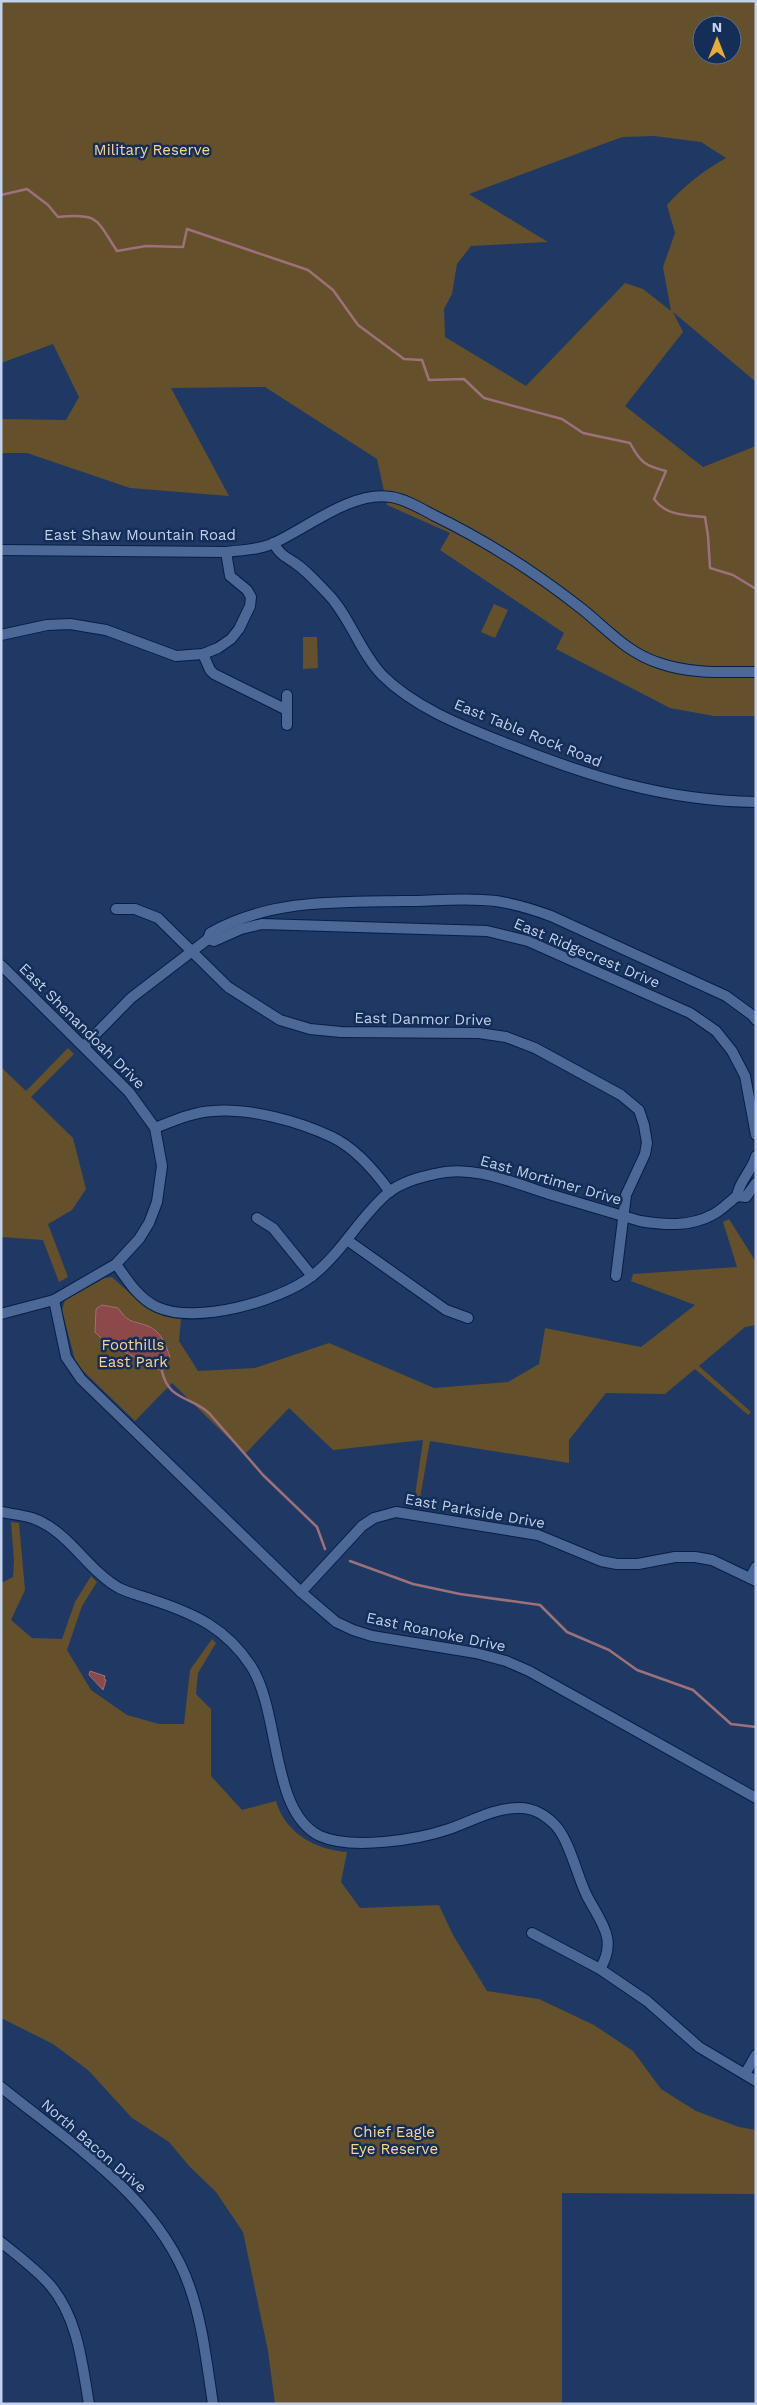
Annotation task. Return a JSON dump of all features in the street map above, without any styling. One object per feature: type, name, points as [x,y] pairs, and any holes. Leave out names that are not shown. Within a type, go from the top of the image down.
[{"type":"street","name":"East Shaw Mountain Road","points":[[1,550],[226,552],[250,550],[273,543],[354,502],[378,496],[392,497],[462,529],[555,588],[634,652],[658,663],[680,669],[707,672],[756,672]]},
{"type":"street","name":"East Table Rock Road","points":[[273,543],[284,558],[295,563],[330,596],[382,675],[404,693],[454,723],[552,762],[609,781],[670,795],[730,802],[756,802]]},
{"type":"street","points":[[1,635],[47,625],[70,624],[106,630],[176,656],[203,654],[218,648],[231,639],[239,630],[250,606],[250,597],[247,590],[230,576],[226,552]]},
{"type":"street","points":[[203,654],[210,670],[214,674],[287,710]]},
{"type":"street","points":[[287,695],[287,725]]},
{"type":"street","name":"East Ridgecrest Drive","points":[[84,1046],[131,998],[208,939],[210,933],[241,918],[292,906],[322,902],[493,901],[523,906],[551,916],[726,996],[756,1020]]},
{"type":"street","name":"East Danmor Drive","points":[[116,910],[135,909],[158,918],[228,987],[280,1020],[310,1029],[341,1032],[480,1033],[506,1037],[535,1048],[621,1095],[638,1110],[644,1125],[647,1144],[645,1154],[626,1195],[616,1276]]},
{"type":"street","name":"East Ridgecrest Drive","points":[[208,939],[214,941],[241,929],[262,924],[487,931],[528,941],[690,1013],[716,1032],[732,1051],[744,1076],[756,1135]]},
{"type":"street","name":"East Shenandoah Drive","points":[[1,965],[129,1092],[154,1128],[162,1166],[157,1202],[149,1223],[139,1239],[116,1264],[54,1300],[1,1314]]},
{"type":"street","points":[[154,1128],[196,1113],[212,1111],[242,1111],[273,1117],[333,1137],[359,1157],[380,1177],[390,1192]]},
{"type":"street","points":[[756,1156],[754,1166],[738,1189],[737,1196],[746,1197],[756,1183]]},
{"type":"street","name":"East Mortimer Drive","points":[[116,1264],[142,1298],[157,1308],[179,1312],[230,1309],[280,1294],[312,1276],[390,1192],[410,1181],[436,1173],[464,1171],[493,1176],[624,1217],[663,1225],[689,1223],[713,1215],[737,1196]]},
{"type":"street","points":[[257,1218],[273,1228],[312,1276]]},
{"type":"street","points":[[347,1240],[446,1310],[468,1318]]},
{"type":"street","name":"East Roanoke Drive","points":[[54,1300],[66,1357],[81,1379],[301,1592],[336,1622],[372,1636],[476,1652],[506,1661],[528,1671],[756,1798]]},
{"type":"street","points":[[1,1512],[33,1518],[54,1530],[98,1572],[120,1588],[191,1612],[231,1640],[252,1667],[264,1693],[286,1794],[290,1803],[305,1825],[320,1836],[338,1842],[368,1842],[414,1837],[446,1830],[502,1810],[518,1808],[534,1810],[547,1817],[564,1838],[587,1896],[604,1924],[609,1949],[600,1970]]},
{"type":"street","name":"East Parkside Drive","points":[[301,1592],[368,1521],[396,1512],[538,1535],[600,1561],[617,1564],[638,1564],[675,1557],[695,1557],[712,1560],[753,1579]]},
{"type":"street","points":[[753,1579],[756,1567]]},
{"type":"street","points":[[532,1933],[600,1970],[647,2001],[670,2020],[689,2040],[756,2081]]},
{"type":"street","points":[[745,2074],[756,2055]]},
{"type":"street","name":"North Bacon Drive","points":[[1,2087],[128,2191],[151,2218],[177,2256],[190,2289],[200,2328],[213,2404]]},
{"type":"street","points":[[1,2242],[35,2270],[61,2299],[73,2325],[80,2351],[89,2404]]},
{"type":"green space","name":"Military Reserve","points":[[1,1],[756,1],[756,382],[673,312],[683,332],[625,406],[703,467],[756,446],[756,716],[714,716],[670,708],[556,649],[564,633],[440,550],[450,533],[387,505],[377,459],[265,387],[171,388],[229,496],[130,488],[27,453],[1,453],[1,419],[66,420],[79,397],[53,344],[1,363]],"holes":[[[654,136],[701,142],[726,158],[695,179],[667,205],[675,233],[663,267],[671,311],[643,289],[625,283],[526,386],[445,337],[444,309],[452,294],[457,264],[471,246],[548,242],[469,194],[623,137]]]},
{"type":"green space","points":[[494,604],[508,610],[495,638],[481,632]]},
{"type":"green space","points":[[303,637],[317,637],[318,668],[303,669]]},
{"type":"green space","points":[[68,1048],[74,1054],[31,1097],[73,1138],[86,1189],[72,1210],[48,1224],[68,1277],[59,1282],[43,1240],[1,1237],[1,1067],[26,1091]]},
{"type":"green space","name":"Foothills East Park","points":[[729,1219],[756,1262],[756,1325],[745,1327],[699,1366],[751,1412],[748,1415],[695,1369],[665,1394],[606,1393],[569,1440],[569,1463],[430,1441],[419,1504],[414,1503],[423,1440],[333,1450],[289,1408],[245,1454],[172,1383],[135,1421],[82,1370],[75,1360],[62,1310],[65,1300],[105,1278],[112,1277],[145,1307],[166,1316],[181,1319],[179,1341],[198,1371],[255,1368],[329,1343],[434,1388],[508,1382],[539,1364],[545,1328],[641,1347],[695,1305],[631,1281],[633,1274],[737,1267],[723,1222]]},
{"type":"green space","name":"Chief Eagle Eye Reserve","points":[[11,1522],[19,1523],[25,1590],[11,1620],[32,1638],[62,1639],[75,1602],[91,1576],[97,1582],[82,1606],[67,1650],[91,1690],[127,1715],[159,1724],[184,1724],[190,1670],[212,1639],[216,1643],[198,1673],[196,1694],[211,1709],[211,1776],[242,1810],[276,1801],[280,1812],[287,1822],[303,1838],[324,1848],[347,1852],[341,1882],[360,1908],[439,1905],[453,1935],[487,1991],[539,1999],[594,2025],[633,2051],[661,2089],[696,2111],[739,2127],[756,2130],[756,2194],[562,2193],[562,2404],[275,2404],[268,2351],[243,2232],[216,2192],[190,2167],[169,2142],[132,2118],[88,2070],[53,2044],[1,2018],[1,1583],[13,1577],[14,1561]]},
{"type":"shaded area","points":[[102,1305],[118,1308],[128,1319],[153,1328],[160,1335],[170,1357],[162,1371],[105,1342],[95,1332],[96,1309]]},
{"type":"shaded area","points":[[90,1671],[105,1676],[104,1679],[106,1680],[103,1690],[89,1675]]},
{"type":"waterway","points":[[1,195],[27,189],[48,205],[58,217],[82,216],[95,220],[117,251],[146,246],[183,247],[187,229],[308,270],[333,290],[358,325],[404,359],[422,360],[429,380],[464,379],[484,398],[562,419],[583,433],[630,443],[640,459],[648,465],[666,471],[654,499],[659,505],[677,514],[705,517],[710,568],[733,575],[756,589]]},
{"type":"waterway","points":[[162,1371],[165,1380],[174,1393],[209,1413],[263,1475],[317,1527],[325,1549]]},
{"type":"waterway","points":[[350,1561],[413,1584],[460,1594],[540,1605],[567,1632],[609,1650],[637,1670],[693,1690],[731,1724],[756,1727]]}]
